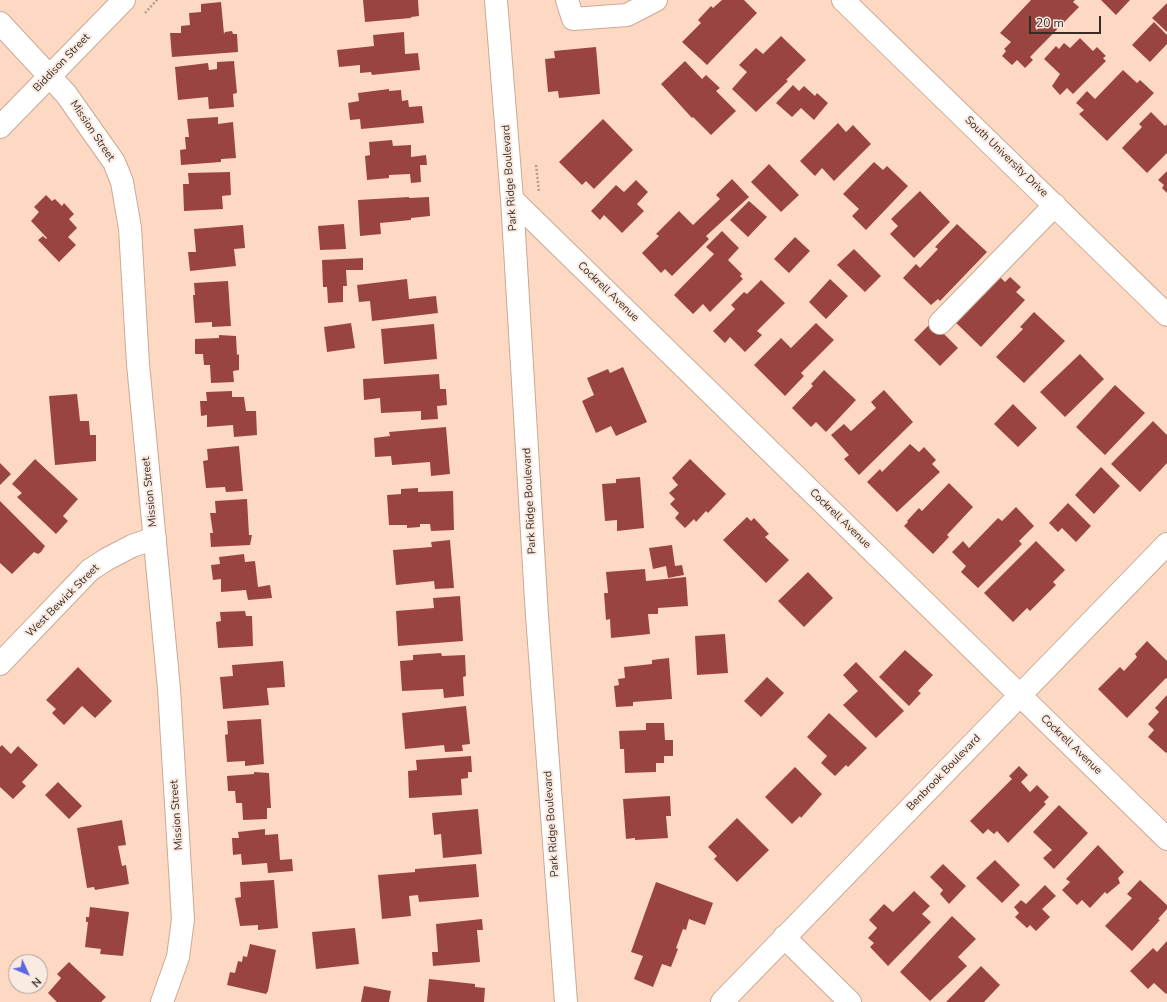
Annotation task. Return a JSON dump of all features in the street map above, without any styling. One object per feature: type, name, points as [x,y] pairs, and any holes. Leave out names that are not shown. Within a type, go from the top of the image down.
[{"type":"street","name":"Biddison Street","points":[[0,126],[124,0]]},
{"type":"street","name":"Park Ridge Boulevard","points":[[496,0],[512,199],[538,624],[562,965],[567,1000]]},
{"type":"street","points":[[567,0],[573,19],[627,15],[656,0]]},
{"type":"street","name":"South University Drive","points":[[843,0],[1167,315]]},
{"type":"street","name":"Mission Street","points":[[0,23],[50,75],[66,94],[114,162],[122,182],[130,228],[138,364],[169,689],[183,919],[178,957],[162,1002]]},
{"type":"street","name":"Cockrell Avenue","points":[[512,199],[1167,839]]},
{"type":"street","points":[[940,323],[1055,205]]},
{"type":"street","name":"West Bewick Street","points":[[0,664],[90,570],[132,546],[155,538]]},
{"type":"street","name":"Benbrook Boulevard","points":[[722,1002],[1167,544]]},
{"type":"street","points":[[784,937],[850,1002]]},
{"type":"path","points":[[536,165],[540,196]]},
{"type":"building","points":[[363,0],[418,0],[419,16],[365,22]]},
{"type":"building","points":[[722,0],[744,0],[757,13],[707,65],[682,42],[701,23],[698,20],[711,6],[713,8]]},
{"type":"building","points":[[1031,0],[1075,0],[1073,2],[1079,7],[1030,57],[1033,60],[1025,68],[1017,60],[1012,65],[1002,56],[1006,51],[1004,49],[1011,42],[1000,33]]},
{"type":"building","points":[[1101,0],[1130,0],[1116,15]]},
{"type":"building","points":[[221,2],[224,34],[225,32],[232,31],[233,34],[237,34],[238,52],[172,57],[170,33],[181,33],[181,26],[190,25],[189,13],[201,12],[201,4]]},
{"type":"building","points":[[1167,3],[1167,32],[1152,18]]},
{"type":"building","points":[[1154,22],[1167,35],[1167,44],[1150,62],[1132,45]]},
{"type":"building","points":[[404,32],[405,54],[418,53],[420,70],[372,75],[371,72],[360,73],[360,65],[339,67],[337,50],[374,46],[373,35]]},
{"type":"building","points":[[781,36],[806,60],[786,80],[788,81],[756,112],[732,89],[747,72],[739,65],[756,48],[763,54]]},
{"type":"building","points":[[1080,38],[1093,51],[1097,47],[1106,56],[1103,58],[1106,61],[1073,94],[1067,88],[1060,95],[1052,86],[1060,74],[1044,59],[1056,46],[1059,49],[1064,43],[1070,48]]},
{"type":"building","points":[[596,47],[600,94],[559,98],[558,91],[548,92],[545,59],[555,58],[554,51]]},
{"type":"building","points":[[234,61],[237,93],[233,94],[234,107],[209,109],[208,97],[178,100],[175,67],[208,63],[209,70],[217,69],[217,62]]},
{"type":"building","points":[[685,61],[702,79],[706,75],[720,88],[716,91],[736,111],[711,135],[693,117],[692,118],[661,84]]},
{"type":"building","points":[[1123,70],[1137,83],[1140,80],[1154,93],[1107,141],[1079,114],[1084,110],[1076,103],[1087,91],[1095,99]]},
{"type":"building","points":[[793,85],[799,91],[804,86],[815,96],[817,93],[828,103],[814,120],[801,108],[792,117],[776,103]]},
{"type":"building","points":[[389,89],[389,91],[401,90],[402,101],[408,100],[409,107],[422,106],[424,123],[361,129],[360,119],[350,120],[348,103],[359,101],[358,93]]},
{"type":"building","points":[[1151,112],[1165,126],[1167,124],[1167,153],[1147,173],[1122,148],[1142,127],[1139,124]]},
{"type":"building","points":[[218,117],[218,124],[233,122],[236,158],[221,159],[221,162],[181,165],[180,150],[186,149],[185,137],[189,137],[187,119]]},
{"type":"building","points":[[603,119],[633,150],[594,189],[586,181],[582,185],[559,162]]},
{"type":"building","points":[[838,123],[846,132],[853,125],[871,144],[834,181],[822,168],[815,176],[800,161]]},
{"type":"building","points":[[392,140],[393,146],[411,145],[411,157],[426,155],[427,165],[420,165],[421,182],[411,183],[410,174],[389,175],[389,178],[367,180],[365,156],[370,155],[369,142]]},
{"type":"building","points":[[874,162],[883,170],[887,166],[908,186],[866,230],[852,216],[859,209],[843,194]]},
{"type":"building","points":[[769,164],[799,195],[781,212],[751,182]]},
{"type":"building","points":[[1167,171],[1167,193],[1162,188],[1164,185],[1158,180]]},
{"type":"building","points":[[230,172],[231,195],[222,196],[223,209],[184,211],[183,184],[189,184],[188,173]]},
{"type":"building","points":[[732,179],[749,197],[706,236],[709,239],[672,276],[665,269],[661,273],[642,253],[659,236],[656,234],[679,211],[693,225],[720,199],[716,195]]},
{"type":"building","points":[[636,180],[648,192],[637,204],[644,211],[622,233],[604,215],[600,220],[591,211],[616,185],[624,192]]},
{"type":"building","points":[[920,191],[950,222],[914,258],[890,234],[898,226],[891,219]]},
{"type":"building","points":[[46,195],[52,201],[55,199],[62,206],[64,203],[74,214],[69,219],[77,228],[68,237],[76,245],[59,262],[38,240],[43,236],[46,239],[47,238],[31,221],[39,212],[34,207]]},
{"type":"building","points":[[429,197],[430,216],[411,218],[411,220],[380,223],[381,234],[360,236],[358,200]]},
{"type":"building","points":[[749,201],[767,217],[748,237],[730,220]]},
{"type":"building","points":[[344,224],[346,249],[320,250],[318,226]]},
{"type":"building","points":[[957,224],[987,252],[940,301],[938,299],[931,305],[903,278],[916,264],[920,268],[938,249],[935,247]]},
{"type":"building","points":[[243,225],[245,248],[234,249],[236,266],[190,271],[188,252],[196,252],[194,229]]},
{"type":"building","points":[[722,231],[739,248],[728,260],[742,274],[740,276],[743,279],[710,312],[703,304],[693,314],[674,295],[714,254],[706,247]]},
{"type":"building","points":[[795,237],[810,251],[789,273],[774,259]]},
{"type":"building","points":[[854,249],[881,276],[865,292],[837,265]]},
{"type":"building","points":[[363,258],[363,270],[346,270],[347,286],[343,286],[343,302],[328,303],[327,287],[323,287],[322,260]]},
{"type":"building","points":[[996,273],[1005,282],[1010,277],[1021,287],[1016,292],[1025,300],[981,347],[952,319]]},
{"type":"building","points":[[407,279],[409,299],[436,296],[438,313],[372,321],[370,301],[359,302],[357,285]]},
{"type":"building","points":[[830,279],[848,296],[826,319],[809,302]]},
{"type":"building","points":[[761,280],[785,303],[757,331],[762,335],[745,352],[730,337],[725,343],[713,331],[735,309],[731,305],[744,292],[747,294]]},
{"type":"building","points":[[228,281],[231,326],[212,327],[212,322],[195,323],[193,295],[195,295],[194,283]]},
{"type":"building","points":[[1034,312],[1065,341],[1024,383],[996,357],[1023,329],[1020,327]]},
{"type":"building","points":[[932,322],[958,348],[940,366],[914,340]]},
{"type":"building","points":[[351,323],[355,348],[327,352],[324,327]]},
{"type":"building","points":[[816,323],[834,340],[801,373],[804,376],[785,396],[754,365],[781,338],[791,348]]},
{"type":"building","points":[[434,324],[437,359],[384,364],[381,329]]},
{"type":"building","points":[[219,335],[236,336],[237,355],[239,354],[239,370],[233,371],[234,382],[211,383],[210,365],[204,365],[203,354],[195,354],[195,339],[219,338]]},
{"type":"building","points":[[1080,354],[1104,379],[1065,417],[1040,392]]},
{"type":"building","points":[[623,367],[647,422],[616,436],[611,426],[596,433],[582,401],[594,395],[587,378],[608,369],[610,373]]},
{"type":"building","points":[[824,370],[856,400],[826,432],[816,422],[811,427],[792,408],[813,386],[811,384]]},
{"type":"building","points":[[439,374],[440,389],[446,389],[447,405],[437,406],[438,419],[421,420],[421,411],[381,413],[380,398],[364,400],[363,379]]},
{"type":"building","points":[[1115,385],[1145,413],[1105,455],[1076,427]]},
{"type":"building","points":[[884,390],[913,422],[859,475],[844,459],[849,455],[831,435],[844,424],[851,431],[876,408],[871,402]]},
{"type":"building","points":[[232,391],[232,397],[244,397],[246,411],[256,411],[257,435],[234,437],[233,425],[207,427],[207,415],[201,416],[200,401],[207,401],[206,392]]},
{"type":"building","points":[[77,394],[80,421],[89,421],[90,435],[96,435],[96,461],[55,465],[49,396]]},
{"type":"building","points":[[1013,404],[1037,428],[1018,447],[994,424]]},
{"type":"building","points":[[1153,421],[1167,435],[1167,463],[1140,492],[1111,464]]},
{"type":"building","points":[[446,427],[450,474],[431,476],[430,462],[392,465],[391,456],[375,457],[374,438],[390,436],[389,432]]},
{"type":"building","points":[[910,444],[919,452],[924,447],[936,460],[932,464],[940,472],[897,512],[867,482],[880,469],[882,472]]},
{"type":"building","points":[[239,446],[243,491],[226,492],[225,487],[206,488],[203,461],[208,460],[207,449]]},
{"type":"building","points":[[35,459],[78,499],[63,516],[68,521],[56,534],[17,497],[22,493],[12,484]]},
{"type":"building","points":[[690,459],[726,494],[708,513],[706,511],[696,522],[694,519],[685,528],[675,518],[679,513],[670,504],[675,499],[669,493],[678,485],[672,478]]},
{"type":"building","points":[[0,463],[11,474],[0,485]]},
{"type":"building","points":[[1101,467],[1120,486],[1094,514],[1075,495]]},
{"type":"building","points":[[640,477],[644,528],[617,531],[617,520],[605,521],[602,484],[616,483],[616,479]]},
{"type":"building","points":[[949,483],[973,507],[947,535],[949,537],[933,554],[904,526],[919,508],[922,511]]},
{"type":"building","points":[[418,488],[418,492],[453,491],[454,530],[431,531],[430,524],[420,524],[420,527],[407,528],[407,525],[389,525],[387,495],[401,494],[401,489]]},
{"type":"building","points":[[247,499],[249,535],[252,535],[250,545],[211,547],[210,533],[213,533],[210,513],[216,513],[215,501]]},
{"type":"building","points":[[0,501],[45,546],[38,554],[34,552],[12,574],[0,563]]},
{"type":"building","points":[[1068,503],[1091,526],[1076,542],[1062,528],[1058,532],[1049,523]]},
{"type":"building","points":[[1016,507],[1034,526],[1019,541],[1022,544],[978,588],[961,572],[966,566],[952,552],[963,541],[969,548],[998,518],[1002,521]]},
{"type":"building","points":[[747,517],[751,521],[754,518],[769,534],[765,537],[789,560],[766,583],[723,540]]},
{"type":"building","points":[[450,540],[454,588],[435,589],[434,581],[396,585],[393,550],[432,547],[431,542]]},
{"type":"building","points":[[1036,541],[1065,570],[1053,582],[1056,585],[1030,611],[1027,608],[1013,622],[984,593]]},
{"type":"building","points":[[672,545],[675,566],[682,565],[684,575],[668,578],[666,566],[653,569],[649,548]]},
{"type":"building","points":[[244,554],[245,562],[255,561],[258,587],[270,585],[272,598],[248,600],[246,590],[221,592],[221,579],[213,580],[211,565],[220,564],[219,557]]},
{"type":"building","points":[[645,569],[646,581],[686,577],[688,606],[658,608],[658,614],[648,614],[650,634],[611,638],[610,619],[606,620],[604,593],[608,593],[606,572]]},
{"type":"building","points":[[808,572],[833,598],[804,627],[778,601]]},
{"type":"building","points":[[460,596],[463,641],[398,646],[396,611],[434,608],[433,598]]},
{"type":"building","points":[[245,611],[246,616],[252,616],[253,646],[218,648],[216,622],[221,621],[220,612]]},
{"type":"building","points":[[725,634],[728,673],[697,675],[695,636]]},
{"type":"building","points":[[1147,641],[1167,661],[1167,679],[1166,678],[1127,718],[1098,689],[1120,667],[1124,671],[1137,657],[1135,654]]},
{"type":"building","points":[[905,650],[933,675],[918,691],[921,693],[909,706],[879,677]]},
{"type":"building","points":[[441,653],[442,656],[465,655],[466,676],[463,677],[464,696],[444,698],[443,689],[402,691],[400,661],[413,660],[413,655]]},
{"type":"building","points":[[669,658],[672,699],[633,702],[633,706],[616,707],[614,686],[619,685],[618,679],[625,678],[624,667],[652,664],[652,660]]},
{"type":"building","points":[[283,661],[285,687],[267,688],[269,705],[223,709],[220,677],[233,676],[232,665]]},
{"type":"building","points":[[856,662],[904,711],[876,738],[843,705],[858,691],[843,675]]},
{"type":"building","points":[[78,667],[112,701],[95,718],[82,706],[64,725],[52,713],[56,709],[46,700]]},
{"type":"building","points":[[767,677],[784,693],[761,717],[744,701]]},
{"type":"building","points":[[1167,695],[1166,753],[1148,737],[1154,730],[1148,724],[1159,712],[1155,708]]},
{"type":"building","points":[[466,706],[470,744],[462,745],[463,751],[445,752],[444,745],[405,749],[402,713]]},
{"type":"building","points":[[829,713],[867,748],[848,767],[846,765],[835,776],[821,763],[827,756],[807,737]]},
{"type":"building","points":[[261,719],[264,764],[245,766],[245,761],[227,762],[225,735],[228,734],[227,721]]},
{"type":"building","points":[[646,723],[664,723],[665,740],[673,740],[673,756],[664,756],[664,763],[656,763],[656,772],[625,773],[624,749],[620,749],[619,731],[646,730]]},
{"type":"building","points":[[2,745],[11,754],[18,746],[38,765],[22,782],[26,786],[13,799],[0,787],[0,747]]},
{"type":"building","points":[[471,756],[472,772],[468,772],[468,778],[461,779],[462,795],[409,798],[408,771],[417,770],[416,760]]},
{"type":"building","points":[[1019,766],[1028,775],[1021,782],[1030,792],[1037,785],[1049,797],[1044,802],[1046,804],[1008,843],[997,831],[994,834],[988,829],[983,834],[970,821],[1012,779],[1009,776]]},
{"type":"building","points":[[795,767],[822,794],[801,818],[800,816],[792,824],[765,797]]},
{"type":"building","points":[[254,772],[269,773],[271,808],[267,808],[267,819],[243,820],[242,803],[236,803],[235,791],[228,791],[227,776],[254,774]]},
{"type":"building","points":[[58,782],[82,806],[69,819],[45,795]]},
{"type":"building","points":[[670,796],[671,816],[666,816],[668,838],[635,840],[635,838],[626,839],[623,799]]},
{"type":"building","points":[[1059,805],[1088,833],[1054,869],[1043,858],[1052,850],[1033,832]]},
{"type":"building","points":[[478,809],[482,854],[443,858],[441,834],[434,835],[432,813]]},
{"type":"building","points":[[737,818],[769,850],[737,882],[714,859],[717,856],[708,847]]},
{"type":"building","points":[[122,820],[126,845],[118,846],[122,866],[126,865],[129,884],[95,890],[94,887],[87,888],[77,828]]},
{"type":"building","points":[[265,829],[265,835],[278,834],[280,860],[292,859],[293,871],[268,873],[267,863],[242,865],[241,854],[233,855],[232,838],[239,838],[238,832]]},
{"type":"building","points":[[1098,845],[1124,872],[1118,878],[1120,883],[1107,894],[1105,892],[1090,908],[1082,900],[1077,905],[1062,890],[1070,882],[1066,879]]},
{"type":"building","points":[[995,860],[1020,885],[1002,903],[976,878]]},
{"type":"building","points":[[476,864],[479,897],[419,902],[418,895],[409,896],[411,916],[382,919],[378,875],[415,872],[415,869]]},
{"type":"building","points":[[943,864],[966,886],[949,904],[940,894],[943,890],[930,877]]},
{"type":"building","points":[[274,880],[278,928],[258,930],[258,925],[240,926],[235,898],[241,897],[240,882]]},
{"type":"building","points":[[1140,880],[1167,905],[1167,909],[1158,919],[1160,920],[1132,951],[1105,926],[1132,898],[1127,894]]},
{"type":"building","points":[[656,882],[713,903],[705,925],[689,919],[686,930],[683,929],[676,948],[678,949],[671,967],[662,964],[653,987],[634,979],[643,956],[631,952]]},
{"type":"building","points":[[1045,885],[1056,896],[1042,909],[1050,917],[1036,931],[1030,925],[1027,928],[1015,917],[1019,913],[1014,907],[1021,900],[1026,904]]},
{"type":"building","points":[[914,891],[930,906],[922,914],[931,922],[888,966],[870,947],[874,943],[868,938],[877,928],[869,920],[884,904],[893,912]]},
{"type":"building","points":[[90,907],[129,912],[123,956],[100,954],[101,949],[85,947],[88,922],[86,922],[86,917],[89,917]]},
{"type":"building","points":[[952,916],[976,939],[958,957],[967,966],[930,1001],[900,972]]},
{"type":"building","points":[[482,919],[483,930],[477,930],[480,962],[433,966],[432,952],[438,952],[436,924]]},
{"type":"building","points":[[355,928],[359,964],[316,969],[312,932]]},
{"type":"building","points":[[1167,941],[1166,994],[1154,983],[1148,989],[1130,971],[1153,948],[1157,952]]},
{"type":"building","points":[[250,944],[276,950],[268,991],[266,994],[227,985],[230,972],[235,973],[238,961],[242,962],[243,956],[247,957]]},
{"type":"building","points":[[69,962],[106,997],[101,1002],[57,1002],[48,993],[61,978],[57,974]]},
{"type":"building","points":[[981,966],[1000,985],[984,1002],[946,1002]]},
{"type":"building","points":[[429,979],[475,984],[475,987],[485,988],[484,1002],[427,1002]]},
{"type":"building","points":[[364,986],[391,991],[389,1002],[361,1002]]}]
